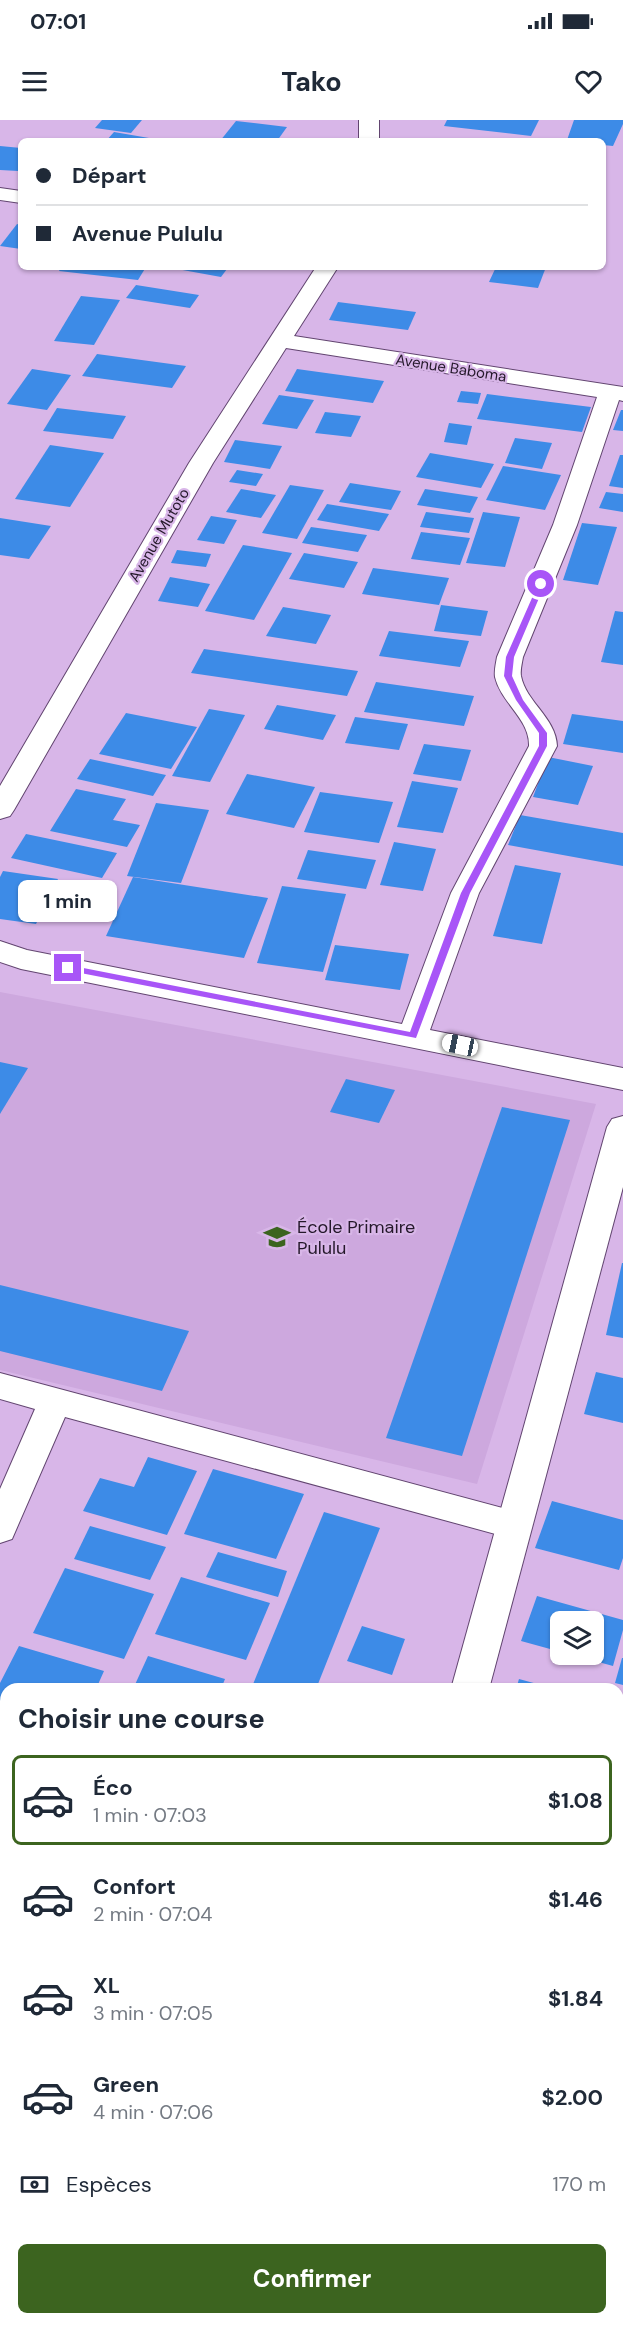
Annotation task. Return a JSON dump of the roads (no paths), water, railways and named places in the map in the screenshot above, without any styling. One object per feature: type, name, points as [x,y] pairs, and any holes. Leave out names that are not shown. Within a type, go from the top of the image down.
[{"type":"street","points":[[369,120],[369,138]]},
{"type":"street","points":[[0,194],[18,196]]},
{"type":"street","name":"Avenue Mutoto","points":[[1,805],[201,463],[325,270]]},
{"type":"street","name":"Avenue Baboma","points":[[280,340],[616,393]]},
{"type":"street","points":[[413,1035],[465,893],[543,746],[543,733],[520,700],[508,676],[510,657],[565,525],[616,393]]},
{"type":"street","points":[[0,951],[21,959],[623,1078]]},
{"type":"street","points":[[472,1683],[623,1127]]},
{"type":"lane","points":[[0,1386],[514,1526]]},
{"type":"lane","points":[[0,1529],[55,1401]]},
{"type":"place","name":"École Primaire Pululu","points":[[277,1237]]}]
